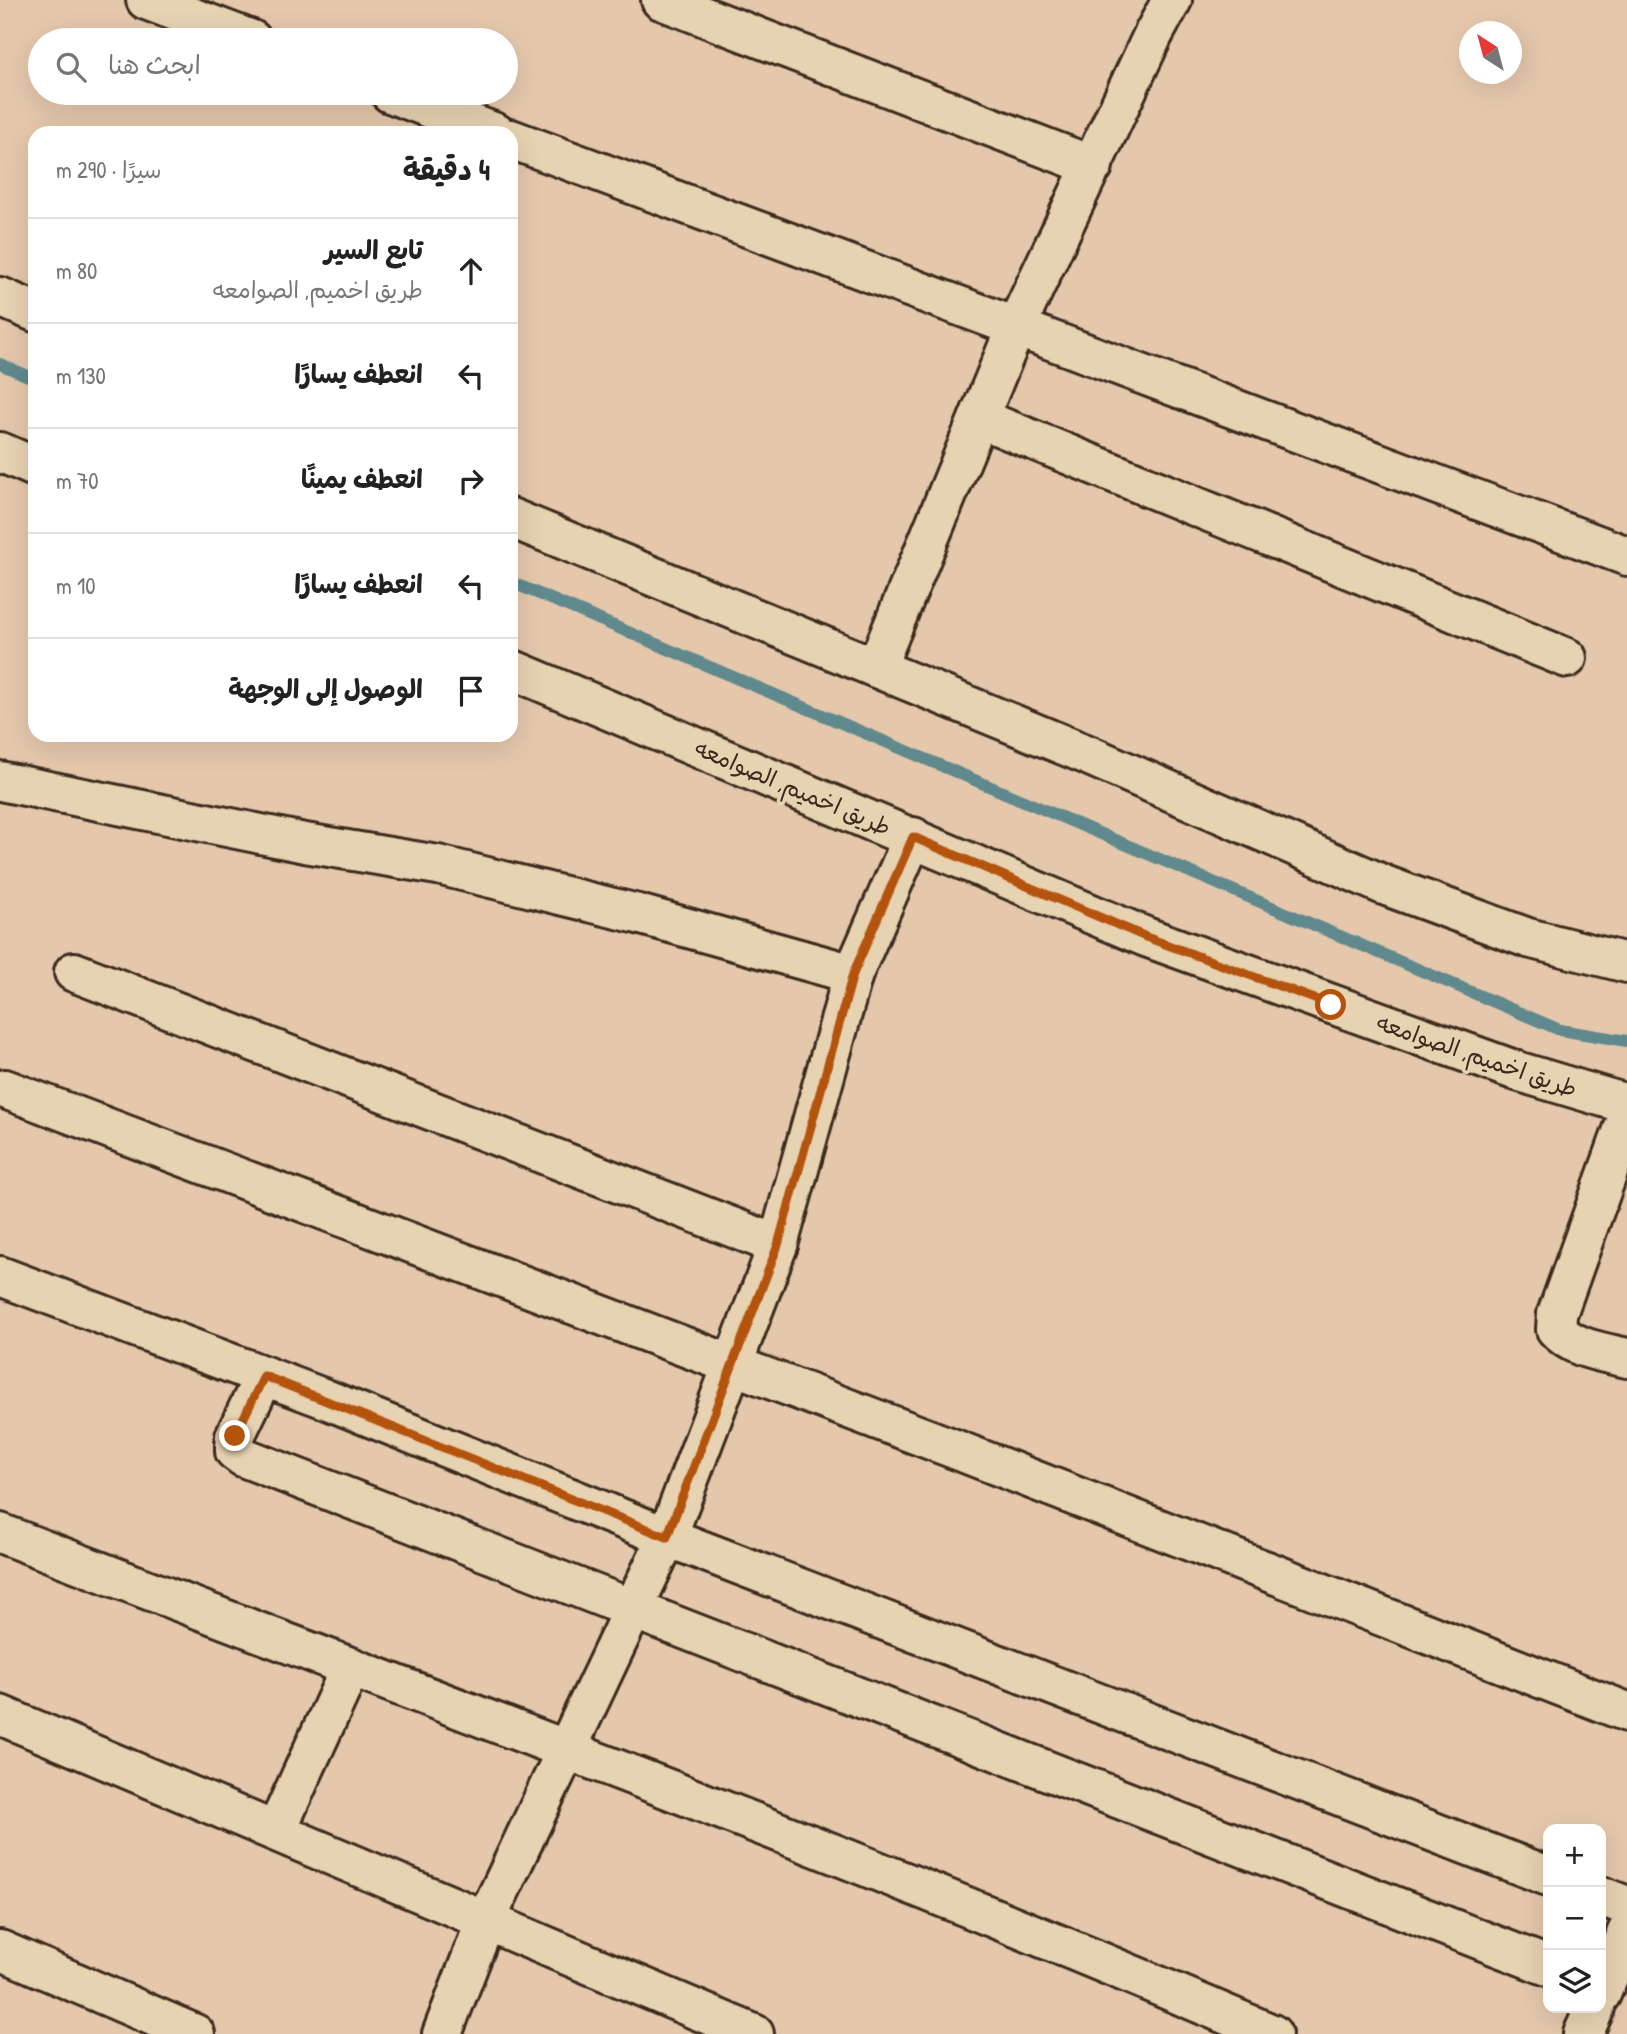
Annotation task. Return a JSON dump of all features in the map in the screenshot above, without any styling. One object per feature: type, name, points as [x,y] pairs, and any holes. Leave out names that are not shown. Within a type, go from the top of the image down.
[{"type":"street","points":[[146,0],[220,28]]},
{"type":"street","points":[[661,0],[1093,166]]},
{"type":"street","points":[[876,668],[1016,327],[1093,166],[1148,18],[1172,0]]},
{"type":"street","points":[[422,105],[477,126]]},
{"type":"street","points":[[518,142],[1627,556]]},
{"type":"street","points":[[0,297],[28,309]]},
{"type":"street","points":[[979,418],[1567,658]]},
{"type":"street","points":[[0,452],[28,464]]},
{"type":"street","points":[[518,521],[1088,755],[1384,885],[1528,937],[1627,963]]},
{"type":"street","name":"طريق اخميم, الصوامعه","points":[[518,672],[1146,937],[1520,1072],[1627,1104]]},
{"type":"street","points":[[0,781],[305,843],[438,865],[638,914],[853,974]]},
{"type":"street","points":[[442,2034],[486,1920],[667,1537],[778,1245],[853,974],[913,837]]},
{"type":"street","points":[[74,972],[778,1245]]},
{"type":"street","points":[[5,1089],[965,1453],[1627,1712]]},
{"type":"street","points":[[1627,1119],[1557,1314],[1556,1329],[1564,1338],[1574,1343],[1627,1358]]},
{"type":"street","points":[[0,1276],[264,1376],[667,1537],[1543,1874]]},
{"type":"street","points":[[264,1376],[235,1436],[235,1451],[243,1457],[1076,1779],[1543,1964]]},
{"type":"street","points":[[0,1533],[568,1749],[1157,1984],[1272,2034]]},
{"type":"street","points":[[276,1831],[351,1667]]},
{"type":"street","points":[[0,1715],[754,2034]]},
{"type":"street","points":[[1606,1898],[1627,1906]]},
{"type":"street","points":[[1606,1980],[1627,1933]]},
{"type":"street","points":[[0,1950],[195,2034]]},
{"type":"street","points":[[1583,2034],[1592,2013]]},
{"type":"waterway","points":[[0,364],[28,376]]},
{"type":"waterway","points":[[518,585],[1560,1030],[1627,1041]]},
{"type":"route","points":[[235,1436],[264,1376],[667,1537],[778,1245],[853,974],[913,837],[1146,937],[1331,1005]]}]
